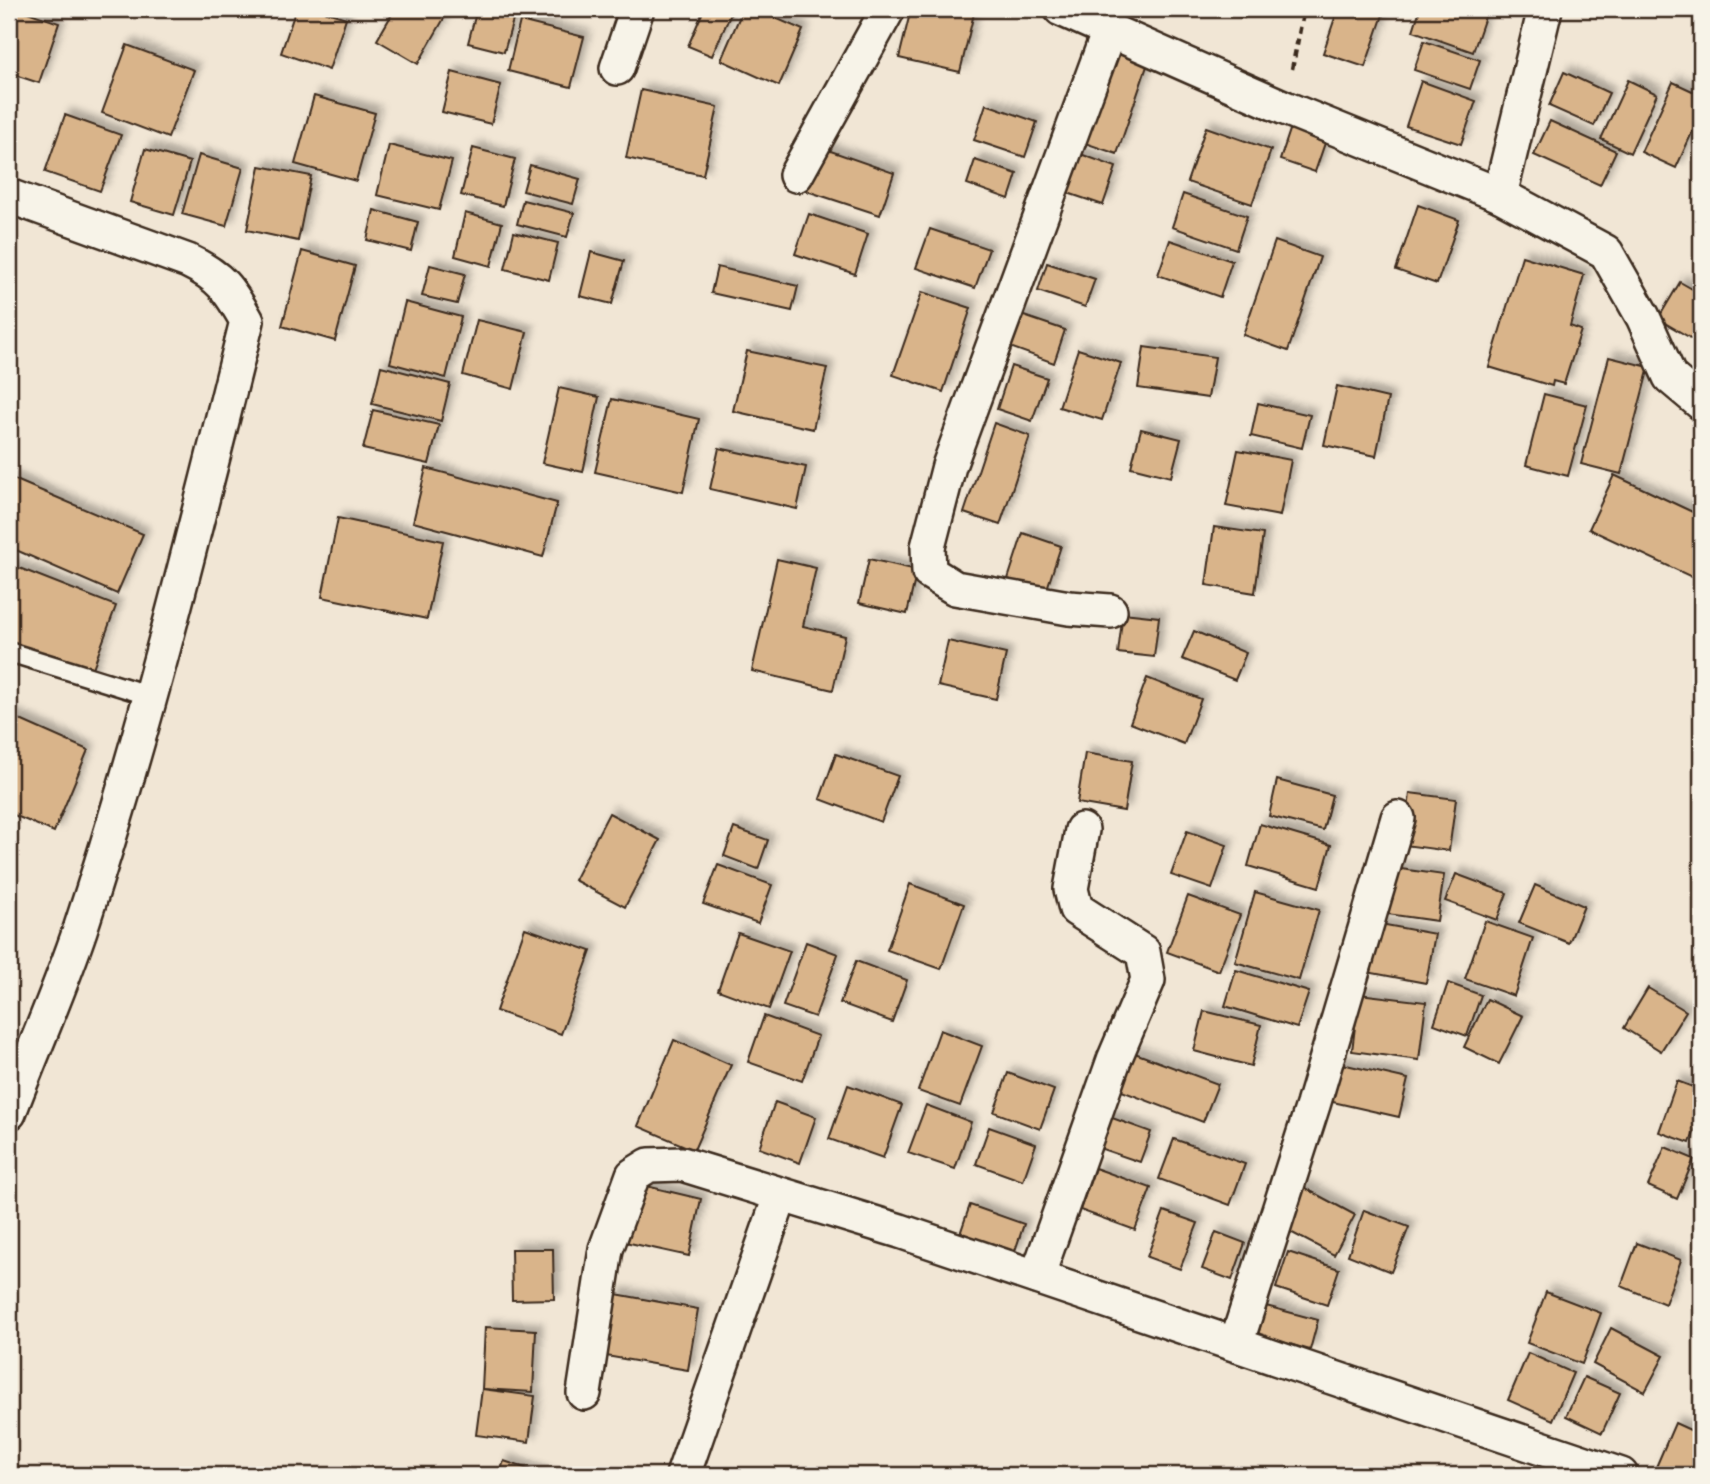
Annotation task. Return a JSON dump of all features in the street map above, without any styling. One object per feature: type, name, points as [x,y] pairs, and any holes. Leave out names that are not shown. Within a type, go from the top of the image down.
[{"type":"street","points":[[617,68],[637,9]]},
{"type":"street","points":[[796,175],[888,9]]},
{"type":"street","points":[[1062,9],[1285,108],[1500,195],[1606,252],[1643,317],[1670,377],[1701,403]]},
{"type":"street","points":[[1500,195],[1545,9]]},
{"type":"street","points":[[1109,32],[949,466],[928,547],[929,572],[955,588],[1069,608],[1110,611]]},
{"type":"street","points":[[9,197],[188,261],[210,272],[228,286],[247,321],[151,696],[79,932],[9,1113]]},
{"type":"street","points":[[1236,1344],[1313,1105],[1398,818]]},
{"type":"street","points":[[1037,1278],[1114,1060],[1148,980],[1143,952],[1076,909],[1071,889],[1082,830]]},
{"type":"street","points":[[584,1393],[606,1249],[633,1175],[649,1165],[682,1164],[780,1197],[900,1231],[1620,1475]]},
{"type":"street","points":[[683,1475],[780,1197]]},
{"type":"lane","points":[[9,652],[151,696]]},
{"type":"path","points":[[1285,108],[1304,9]]},
{"type":"building","points":[[9,9],[19,9],[59,23],[39,83],[9,73]]},
{"type":"building","points":[[296,9],[317,9],[346,18],[329,70],[281,53]]},
{"type":"building","points":[[395,9],[435,9],[446,15],[418,64],[377,40]]},
{"type":"building","points":[[477,9],[516,9],[504,52],[468,43]]},
{"type":"building","points":[[704,9],[733,9],[712,56],[688,46]]},
{"type":"building","points":[[743,9],[755,9],[803,30],[779,86],[721,60]]},
{"type":"building","points":[[911,9],[975,9],[960,72],[899,58]]},
{"type":"building","points":[[1217,9],[1248,9],[1244,18]]},
{"type":"building","points":[[1338,9],[1365,9],[1383,15],[1365,67],[1323,53]]},
{"type":"building","points":[[1420,9],[1469,9],[1486,14],[1473,52],[1413,31]]},
{"type":"building","points":[[520,21],[584,37],[571,87],[508,71]]},
{"type":"building","points":[[1424,41],[1480,60],[1470,89],[1414,70]]},
{"type":"building","points":[[127,45],[194,70],[168,138],[102,113]]},
{"type":"building","points":[[1107,49],[1148,63],[1117,154],[1076,140]]},
{"type":"building","points":[[452,72],[501,85],[491,124],[442,112]]},
{"type":"building","points":[[1564,72],[1609,93],[1594,126],[1549,106]]},
{"type":"building","points":[[1628,80],[1657,94],[1630,153],[1601,139]]},
{"type":"building","points":[[1421,81],[1476,101],[1461,144],[1406,126]]},
{"type":"building","points":[[1673,82],[1701,95],[1701,113],[1676,168],[1641,152]]},
{"type":"building","points":[[641,90],[718,107],[703,175],[626,158]]},
{"type":"building","points":[[314,96],[375,113],[356,181],[295,164]]},
{"type":"building","points":[[986,104],[1037,122],[1025,157],[974,140]]},
{"type":"building","points":[[65,115],[121,135],[100,191],[45,172]]},
{"type":"building","points":[[1550,121],[1616,151],[1600,185],[1534,155]]},
{"type":"building","points":[[1206,127],[1271,150],[1252,204],[1187,182]]},
{"type":"building","points":[[1291,127],[1326,140],[1315,172],[1280,160]]},
{"type":"building","points":[[389,145],[452,161],[439,210],[377,195]]},
{"type":"building","points":[[473,148],[515,159],[503,206],[461,195]]},
{"type":"building","points":[[822,148],[894,173],[880,215],[807,191]]},
{"type":"building","points":[[145,149],[190,162],[174,215],[130,202]]},
{"type":"building","points":[[1075,152],[1116,167],[1103,205],[1062,191]]},
{"type":"building","points":[[199,155],[243,168],[226,226],[182,214]]},
{"type":"building","points":[[975,160],[1017,174],[1009,199],[967,184]]},
{"type":"building","points":[[530,165],[580,179],[573,204],[523,191]]},
{"type":"building","points":[[260,166],[311,176],[298,241],[247,230]]},
{"type":"building","points":[[1183,194],[1247,216],[1236,249],[1172,227]]},
{"type":"building","points":[[523,200],[574,213],[567,237],[517,224]]},
{"type":"building","points":[[1418,205],[1459,220],[1437,284],[1396,270]]},
{"type":"building","points":[[374,210],[418,222],[411,251],[367,240]]},
{"type":"building","points":[[465,213],[502,223],[491,266],[455,256]]},
{"type":"building","points":[[809,214],[868,234],[855,274],[795,254]]},
{"type":"building","points":[[930,229],[989,249],[975,288],[916,268]]},
{"type":"building","points":[[514,232],[558,243],[549,280],[505,269]]},
{"type":"building","points":[[1170,240],[1232,261],[1220,297],[1158,275]]},
{"type":"building","points":[[1275,241],[1320,257],[1288,351],[1243,335]]},
{"type":"building","points":[[302,251],[355,266],[335,341],[282,326]]},
{"type":"building","points":[[591,252],[624,261],[612,304],[580,296]]},
{"type":"building","points":[[1522,256],[1584,275],[1570,326],[1581,330],[1564,384],[1553,381],[1552,386],[1489,367]]},
{"type":"building","points":[[1047,263],[1095,279],[1085,307],[1038,291]]},
{"type":"building","points":[[430,265],[465,274],[457,304],[422,296]]},
{"type":"building","points":[[717,267],[798,286],[792,311],[711,293]]},
{"type":"building","points":[[1680,282],[1701,294],[1701,344],[1658,319]]},
{"type":"building","points":[[922,292],[971,308],[943,392],[893,375]]},
{"type":"building","points":[[405,302],[461,317],[446,378],[390,363]]},
{"type":"building","points":[[1018,314],[1065,330],[1054,363],[1007,346]]},
{"type":"building","points":[[477,320],[527,332],[513,389],[463,375]]},
{"type":"building","points":[[1144,347],[1215,357],[1208,398],[1138,388]]},
{"type":"building","points":[[1078,349],[1121,363],[1102,420],[1059,407]]},
{"type":"building","points":[[747,351],[827,368],[813,429],[733,411]]},
{"type":"building","points":[[1609,357],[1649,367],[1621,474],[1581,464]]},
{"type":"building","points":[[381,366],[450,384],[441,421],[372,404]]},
{"type":"building","points":[[1011,366],[1047,378],[1032,421],[997,409]]},
{"type":"building","points":[[1337,386],[1388,398],[1376,456],[1324,445]]},
{"type":"building","points":[[559,388],[599,397],[583,472],[542,463]]},
{"type":"building","points":[[1544,394],[1587,405],[1568,476],[1526,465]]},
{"type":"building","points":[[612,399],[699,419],[683,492],[595,472]]},
{"type":"building","points":[[1258,403],[1310,415],[1302,448],[1251,436]]},
{"type":"building","points":[[373,410],[439,425],[429,464],[363,449]]},
{"type":"building","points":[[994,423],[1030,436],[1000,525],[964,513]]},
{"type":"building","points":[[1141,429],[1181,439],[1171,477],[1131,467]]},
{"type":"building","points":[[719,448],[806,467],[797,509],[710,489]]},
{"type":"building","points":[[1238,450],[1291,460],[1280,516],[1226,506]]},
{"type":"building","points":[[426,468],[557,503],[543,557],[413,522]]},
{"type":"building","points":[[1614,475],[1701,516],[1701,567],[1696,579],[1589,529]]},
{"type":"building","points":[[9,477],[143,534],[117,594],[9,547]]},
{"type":"building","points":[[338,518],[443,541],[427,619],[322,597]]},
{"type":"building","points":[[1214,527],[1263,534],[1255,593],[1206,585]]},
{"type":"building","points":[[1023,533],[1061,546],[1046,592],[1008,579]]},
{"type":"building","points":[[777,559],[816,568],[803,626],[845,636],[833,690],[752,671]]},
{"type":"building","points":[[869,559],[917,570],[907,614],[859,603]]},
{"type":"building","points":[[9,564],[116,606],[90,676],[9,645]]},
{"type":"building","points":[[1123,613],[1159,617],[1154,657],[1118,653]]},
{"type":"building","points":[[1194,631],[1246,653],[1235,680],[1182,659]]},
{"type":"building","points":[[948,641],[1006,654],[996,699],[938,686]]},
{"type":"building","points":[[1147,678],[1201,699],[1184,744],[1130,723]]},
{"type":"building","points":[[9,715],[88,750],[54,832],[9,813]]},
{"type":"building","points":[[1085,753],[1132,761],[1124,811],[1077,803]]},
{"type":"building","points":[[836,754],[898,776],[881,822],[820,799]]},
{"type":"building","points":[[1277,780],[1332,795],[1323,830],[1269,816]]},
{"type":"building","points":[[1410,793],[1456,799],[1449,851],[1404,845]]},
{"type":"building","points":[[609,813],[660,840],[625,907],[574,880]]},
{"type":"building","points":[[1260,824],[1331,845],[1319,887],[1248,866]]},
{"type":"building","points":[[734,828],[768,840],[758,869],[724,856]]},
{"type":"building","points":[[1187,831],[1227,845],[1212,889],[1171,875]]},
{"type":"building","points":[[718,865],[772,885],[758,923],[703,904]]},
{"type":"building","points":[[1387,867],[1444,875],[1437,921],[1380,913]]},
{"type":"building","points":[[1456,874],[1507,893],[1497,920],[1445,901]]},
{"type":"building","points":[[910,884],[964,904],[941,969],[887,950]]},
{"type":"building","points":[[1535,885],[1584,906],[1569,943],[1519,923]]},
{"type":"building","points":[[1255,892],[1319,910],[1299,980],[1235,962]]},
{"type":"building","points":[[1188,896],[1240,915],[1219,971],[1167,952]]},
{"type":"building","points":[[1485,921],[1533,938],[1514,996],[1465,979]]},
{"type":"building","points":[[1375,923],[1435,934],[1426,983],[1367,972]]},
{"type":"building","points":[[525,928],[591,951],[561,1034],[496,1011]]},
{"type":"building","points":[[738,933],[790,951],[769,1009],[718,990]]},
{"type":"building","points":[[806,942],[838,954],[815,1017],[783,1006]]},
{"type":"building","points":[[856,961],[907,980],[892,1022],[840,1003]]},
{"type":"building","points":[[1236,970],[1309,992],[1297,1028],[1225,1006]]},
{"type":"building","points":[[1448,983],[1481,995],[1467,1036],[1434,1024]]},
{"type":"building","points":[[1648,988],[1686,1011],[1661,1051],[1624,1028]]},
{"type":"building","points":[[1359,994],[1426,1002],[1419,1060],[1352,1051]]},
{"type":"building","points":[[1487,999],[1523,1016],[1499,1064],[1464,1047]]},
{"type":"building","points":[[1204,1011],[1261,1025],[1251,1066],[1194,1051]]},
{"type":"building","points":[[764,1016],[818,1036],[802,1081],[748,1062]]},
{"type":"building","points":[[940,1030],[982,1046],[960,1106],[918,1091]]},
{"type":"building","points":[[674,1040],[731,1065],[694,1150],[638,1126]]},
{"type":"building","points":[[1132,1052],[1218,1084],[1203,1122],[1119,1090]]},
{"type":"building","points":[[1333,1062],[1408,1079],[1399,1117],[1324,1100]]},
{"type":"building","points":[[1008,1073],[1054,1090],[1040,1129],[994,1112]]},
{"type":"building","points":[[1677,1081],[1701,1090],[1701,1114],[1690,1143],[1659,1132]]},
{"type":"building","points":[[848,1085],[902,1105],[883,1158],[829,1139]]},
{"type":"building","points":[[775,1102],[816,1117],[800,1163],[759,1148]]},
{"type":"building","points":[[926,1105],[971,1122],[955,1169],[908,1153]]},
{"type":"building","points":[[1104,1115],[1151,1132],[1140,1162],[1093,1146]]},
{"type":"building","points":[[989,1127],[1036,1144],[1023,1181],[976,1164]]},
{"type":"building","points":[[1174,1139],[1245,1164],[1230,1205],[1159,1179]]},
{"type":"building","points":[[1665,1147],[1694,1159],[1677,1199],[1648,1186]]},
{"type":"building","points":[[1095,1168],[1151,1188],[1135,1230],[1080,1210]]},
{"type":"building","points":[[638,1184],[701,1199],[689,1256],[625,1242]]},
{"type":"building","points":[[1301,1186],[1355,1215],[1334,1255],[1279,1226]]},
{"type":"building","points":[[970,1205],[1024,1224],[1014,1254],[960,1234]]},
{"type":"building","points":[[1364,1210],[1409,1227],[1391,1272],[1348,1255]]},
{"type":"building","points":[[1164,1211],[1198,1223],[1180,1269],[1147,1257]]},
{"type":"building","points":[[1216,1232],[1245,1243],[1232,1280],[1202,1269]]},
{"type":"building","points":[[1637,1243],[1681,1260],[1665,1304],[1621,1286]]},
{"type":"building","points":[[511,1249],[553,1249],[554,1299],[512,1300]]},
{"type":"building","points":[[1288,1252],[1339,1269],[1327,1305],[1276,1288]]},
{"type":"building","points":[[1546,1292],[1601,1313],[1582,1364],[1527,1343]]},
{"type":"building","points":[[616,1294],[698,1309],[688,1370],[606,1356]]},
{"type":"building","points":[[1266,1306],[1318,1320],[1310,1350],[1258,1335]]},
{"type":"building","points":[[485,1327],[536,1330],[533,1392],[482,1389]]},
{"type":"building","points":[[1611,1328],[1664,1356],[1645,1392],[1593,1364]]},
{"type":"building","points":[[1528,1353],[1573,1373],[1553,1420],[1508,1400]]},
{"type":"building","points":[[1584,1377],[1620,1393],[1602,1433],[1566,1416]]},
{"type":"building","points":[[482,1389],[535,1396],[529,1442],[476,1435]]},
{"type":"building","points":[[1675,1423],[1701,1435],[1701,1475],[1676,1475],[1656,1467]]},
{"type":"building","points":[[504,1461],[546,1475],[499,1475]]}]
